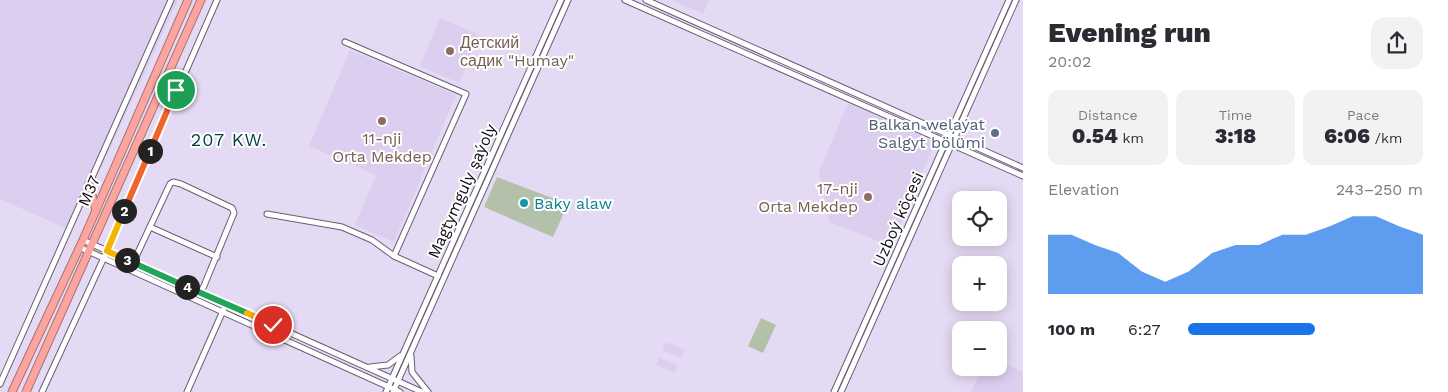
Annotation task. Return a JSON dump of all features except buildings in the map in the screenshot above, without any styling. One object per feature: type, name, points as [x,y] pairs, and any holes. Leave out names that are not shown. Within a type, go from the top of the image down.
[{"type":"highway","name":"M37","points":[[12,392],[83,240],[188,0]]},
{"type":"highway","name":"M37","points":[[26,392],[201,0]]},
{"type":"highway","points":[[89,183],[96,211]]},
{"type":"street","points":[[0,384],[170,0]]},
{"type":"street","points":[[42,392],[104,258],[217,0]]},
{"type":"street","name":"Magtymguly şaýoly","points":[[387,390],[561,0]]},
{"type":"street","name":"Magtymguly şaýoly","points":[[396,391],[412,347],[568,0]]},
{"type":"street","points":[[625,0],[1023,176]]},
{"type":"street","points":[[646,0],[1023,168]]},
{"type":"street","name":"Uzboý köçesi","points":[[841,392],[952,136],[1008,0]]},
{"type":"street","name":"Uzboý köçesi","points":[[952,136],[1016,0]]},
{"type":"street","points":[[345,42],[466,94],[394,256]]},
{"type":"street","name":"Uzboý köçesi","points":[[834,392],[949,143]]},
{"type":"street","points":[[133,263],[170,184],[173,182],[181,184],[232,208],[233,219],[201,293]]},
{"type":"street","points":[[267,214],[342,227],[372,240],[394,256],[438,276]]},
{"type":"street","points":[[150,227],[217,257]]},
{"type":"street","points":[[83,240],[90,248],[104,258],[387,390],[396,391]]},
{"type":"street","points":[[79,247],[107,251],[422,392]]},
{"type":"street","points":[[187,392],[226,304]]},
{"type":"street","points":[[412,347],[409,365],[412,372],[428,392]]},
{"type":"street","points":[[366,367],[388,365],[404,352]]},
{"type":"shaded area","points":[[0,0],[178,0],[72,231],[0,199]]},
{"type":"shaded area","points":[[671,0],[709,0],[703,14]]},
{"type":"shaded area","name":"Детский садик \"Humay\"","points":[[440,18],[479,35],[459,83],[420,66]]},
{"type":"shaded area","name":"11-nji Orta Mekdep","points":[[350,50],[456,95],[394,242],[355,225],[376,175],[309,146]]},
{"type":"shaded area","name":"17-nji Orta Mekdep","points":[[848,103],[935,142],[891,246],[829,222],[819,172]]},
{"type":"shaded area","points":[[666,342],[685,350],[682,358],[662,350]]},
{"type":"shaded area","points":[[659,357],[678,366],[675,373],[656,365]]},
{"type":"shaded area","points":[[1007,364],[1023,372],[1023,392],[971,392],[978,376],[1007,376]]},
{"type":"green space","points":[[497,177],[568,204],[553,237],[484,207]]},
{"type":"green space","points":[[761,318],[776,325],[763,353],[748,346]]},
{"type":"place","name":"Детский садик \"Humay\"","points":[[450,51]]},
{"type":"place","name":"11-nji Orta Mekdep","points":[[382,121]]},
{"type":"place","name":"Balkan welaýat Salgyt bölümi","points":[[995,133]]},
{"type":"place","name":"17-nji Orta Mekdep","points":[[868,197]]},
{"type":"place","name":"Baky alaw","points":[[524,203]]},
{"type":"district","name":"207 KW.","points":[[229,139]]},
{"type":"route","points":[[176,90],[107,251],[273,325]]}]
